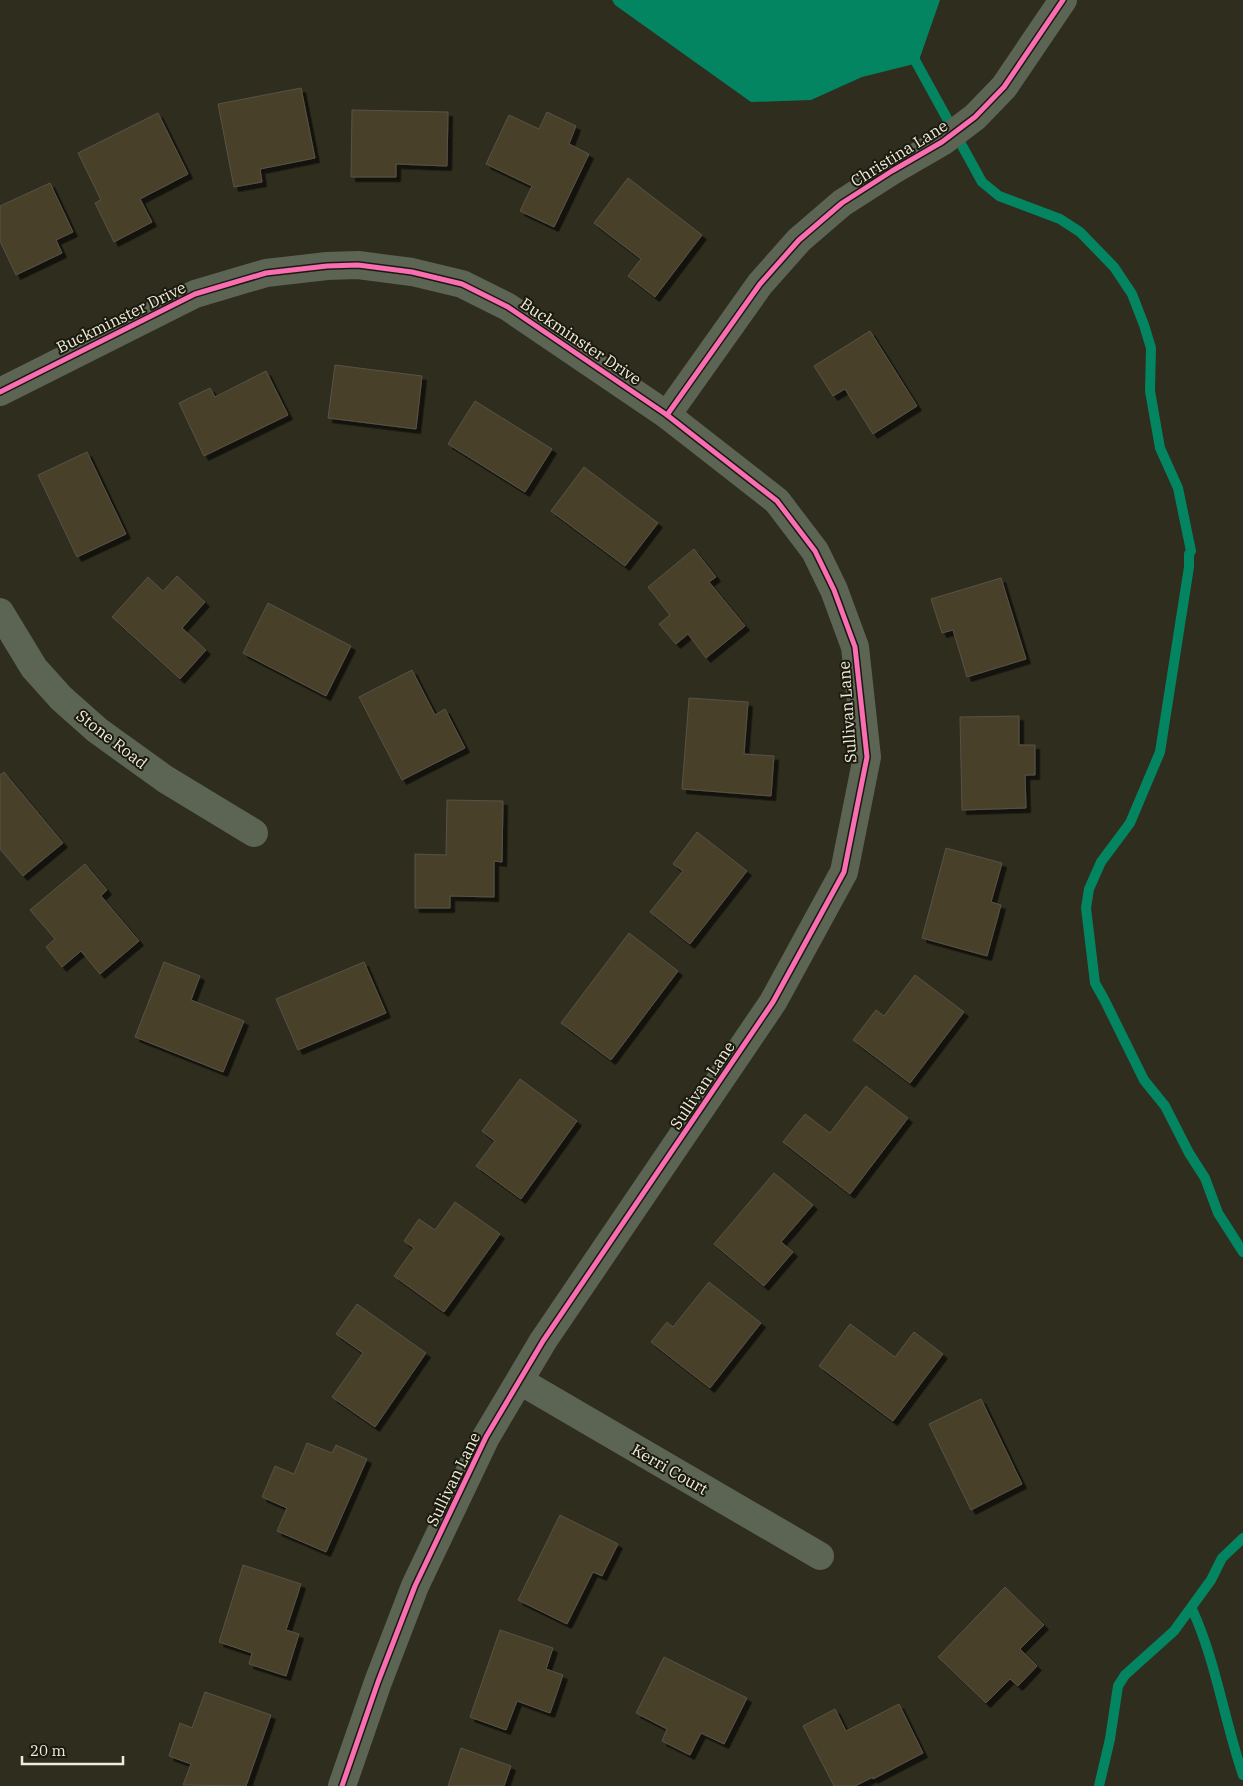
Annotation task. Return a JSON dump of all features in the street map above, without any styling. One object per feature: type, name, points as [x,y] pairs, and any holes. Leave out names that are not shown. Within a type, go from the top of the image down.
[{"type":"street","name":"Christina Lane","points":[[667,415],[760,284],[799,240],[842,203],[942,142],[976,117],[1004,88],[1063,0]]},
{"type":"street","name":"Buckminster Drive","points":[[0,392],[195,294],[266,273],[327,266],[358,265],[412,272],[462,284],[508,307],[667,415]]},
{"type":"street","name":"Sullivan Lane","points":[[342,1786],[378,1682],[415,1586],[486,1437],[543,1341],[773,1002],[844,872],[866,757],[855,647],[834,590],[815,551],[777,501],[667,415]]},
{"type":"street","name":"Stone Road","points":[[0,612],[34,668],[61,698],[96,730],[165,779],[254,832]]},
{"type":"street","name":"Kerri Court","points":[[520,1382],[820,1556]]},
{"type":"shaded area","points":[[612,0],[940,0],[918,63],[862,77],[811,100],[751,102],[615,5]]},
{"type":"building","points":[[301,88],[315,158],[260,169],[262,182],[234,187],[218,104]]},
{"type":"building","points":[[352,110],[448,112],[447,166],[396,164],[396,177],[351,177]]},
{"type":"building","points":[[547,112],[576,126],[569,144],[589,154],[554,227],[520,211],[532,186],[486,164],[509,115],[539,129]]},
{"type":"building","points":[[158,113],[188,174],[140,199],[152,222],[114,242],[95,203],[101,200],[78,153]]},
{"type":"building","points":[[628,178],[702,235],[655,297],[628,276],[641,259],[594,223]]},
{"type":"building","points":[[50,183],[73,232],[56,240],[62,253],[16,275],[0,241],[0,206]]},
{"type":"building","points":[[870,331],[917,406],[873,434],[845,389],[833,396],[814,366]]},
{"type":"building","points":[[335,365],[422,376],[416,429],[328,418]]},
{"type":"building","points":[[266,371],[288,415],[204,456],[179,403],[210,388],[215,397]]},
{"type":"building","points":[[475,401],[552,449],[525,492],[448,444]]},
{"type":"building","points":[[87,452],[126,534],[77,557],[38,475]]},
{"type":"building","points":[[584,467],[658,523],[625,566],[551,511]]},
{"type":"building","points":[[694,549],[716,577],[709,582],[745,626],[706,658],[688,634],[676,644],[659,624],[670,615],[648,587]]},
{"type":"building","points":[[177,576],[205,602],[182,628],[206,650],[180,679],[112,617],[148,577],[163,591]]},
{"type":"building","points":[[1001,578],[1026,659],[967,677],[953,630],[942,633],[931,599]]},
{"type":"building","points":[[268,603],[351,646],[326,696],[243,653]]},
{"type":"building","points":[[412,670],[435,715],[445,709],[465,748],[402,780],[359,697]]},
{"type":"building","points":[[689,698],[748,702],[744,754],[774,756],[771,796],[682,789]]},
{"type":"building","points":[[1019,716],[1019,745],[1035,745],[1035,775],[1025,775],[1026,808],[962,810],[960,717]]},
{"type":"building","points":[[4,772],[63,843],[23,876],[0,849],[0,775]]},
{"type":"building","points":[[447,800],[503,801],[502,862],[494,861],[494,897],[450,896],[450,908],[415,908],[415,854],[446,855]]},
{"type":"building","points":[[697,832],[747,871],[690,944],[650,912],[683,871],[673,864]]},
{"type":"building","points":[[946,848],[1002,863],[991,902],[1001,905],[987,956],[922,938]]},
{"type":"building","points":[[85,864],[107,890],[101,896],[139,941],[100,974],[81,951],[62,967],[46,947],[55,939],[30,910]]},
{"type":"building","points":[[629,933],[678,971],[611,1060],[561,1023]]},
{"type":"building","points":[[164,962],[200,976],[191,1000],[244,1021],[223,1072],[135,1037]]},
{"type":"building","points":[[364,962],[386,1013],[298,1050],[276,999]]},
{"type":"building","points":[[915,975],[964,1012],[910,1083],[853,1040],[876,1010],[884,1016]]},
{"type":"building","points":[[520,1079],[577,1121],[521,1199],[476,1166],[495,1141],[482,1131]]},
{"type":"building","points":[[866,1086],[908,1118],[850,1194],[783,1142],[805,1114],[830,1133]]},
{"type":"building","points":[[774,1173],[813,1205],[781,1242],[793,1252],[764,1286],[714,1244]]},
{"type":"building","points":[[455,1202],[500,1234],[444,1312],[394,1276],[414,1248],[404,1241],[419,1219],[435,1230]]},
{"type":"building","points":[[709,1282],[761,1323],[710,1388],[651,1342],[667,1322],[673,1327]]},
{"type":"building","points":[[357,1304],[426,1353],[375,1427],[332,1397],[363,1353],[336,1334]]},
{"type":"building","points":[[850,1324],[895,1357],[914,1332],[943,1354],[893,1421],[819,1366]]},
{"type":"building","points":[[981,1399],[1022,1484],[971,1510],[929,1424]]},
{"type":"building","points":[[307,1443],[332,1453],[336,1445],[367,1459],[326,1552],[277,1531],[287,1508],[262,1497],[275,1466],[294,1474]]},
{"type":"building","points":[[560,1515],[618,1544],[602,1576],[593,1572],[567,1624],[518,1600]]},
{"type":"building","points":[[243,1565],[301,1584],[286,1630],[299,1634],[286,1676],[249,1664],[252,1653],[219,1642]]},
{"type":"building","points":[[1005,1587],[1044,1625],[1020,1649],[1037,1666],[1018,1686],[1010,1679],[986,1703],[938,1657]]},
{"type":"building","points":[[500,1630],[553,1648],[546,1669],[563,1675],[550,1713],[517,1701],[506,1730],[470,1717]]},
{"type":"building","points":[[664,1657],[747,1698],[724,1744],[701,1733],[690,1755],[662,1741],[667,1729],[636,1713]]},
{"type":"building","points":[[205,1692],[271,1715],[246,1786],[183,1785],[191,1764],[169,1756],[180,1723],[192,1728]]},
{"type":"building","points":[[899,1704],[923,1753],[873,1779],[873,1777],[855,1786],[834,1786],[803,1726],[835,1709],[846,1731]]},
{"type":"building","points":[[461,1748],[511,1766],[504,1786],[448,1786]]},
{"type":"waterway","points":[[911,53],[982,182],[999,196],[1060,219],[1080,232],[1114,267],[1132,294],[1151,348],[1150,391],[1160,448],[1178,488],[1191,551],[1189,554],[1189,567],[1160,752],[1130,823],[1101,862],[1089,889],[1086,908],[1095,983],[1144,1080],[1165,1106],[1189,1153],[1205,1178],[1218,1213],[1243,1252]]},
{"type":"waterway","points":[[1099,1786],[1110,1739],[1118,1686],[1125,1675],[1174,1631],[1211,1580],[1222,1558],[1243,1538]]},
{"type":"waterway","points":[[1192,1609],[1214,1670],[1243,1775]]},
{"type":"cycle path","points":[[667,415],[760,284],[799,240],[842,203],[942,142],[975,117],[1004,87],[1063,0]]},
{"type":"cycle path","points":[[0,392],[195,294],[266,273],[327,266],[358,265],[412,272],[462,284],[508,307],[667,415],[777,501],[815,551],[834,590],[855,647],[867,757],[844,872],[773,1002],[543,1341],[486,1437],[415,1586],[378,1682],[342,1786]]}]
